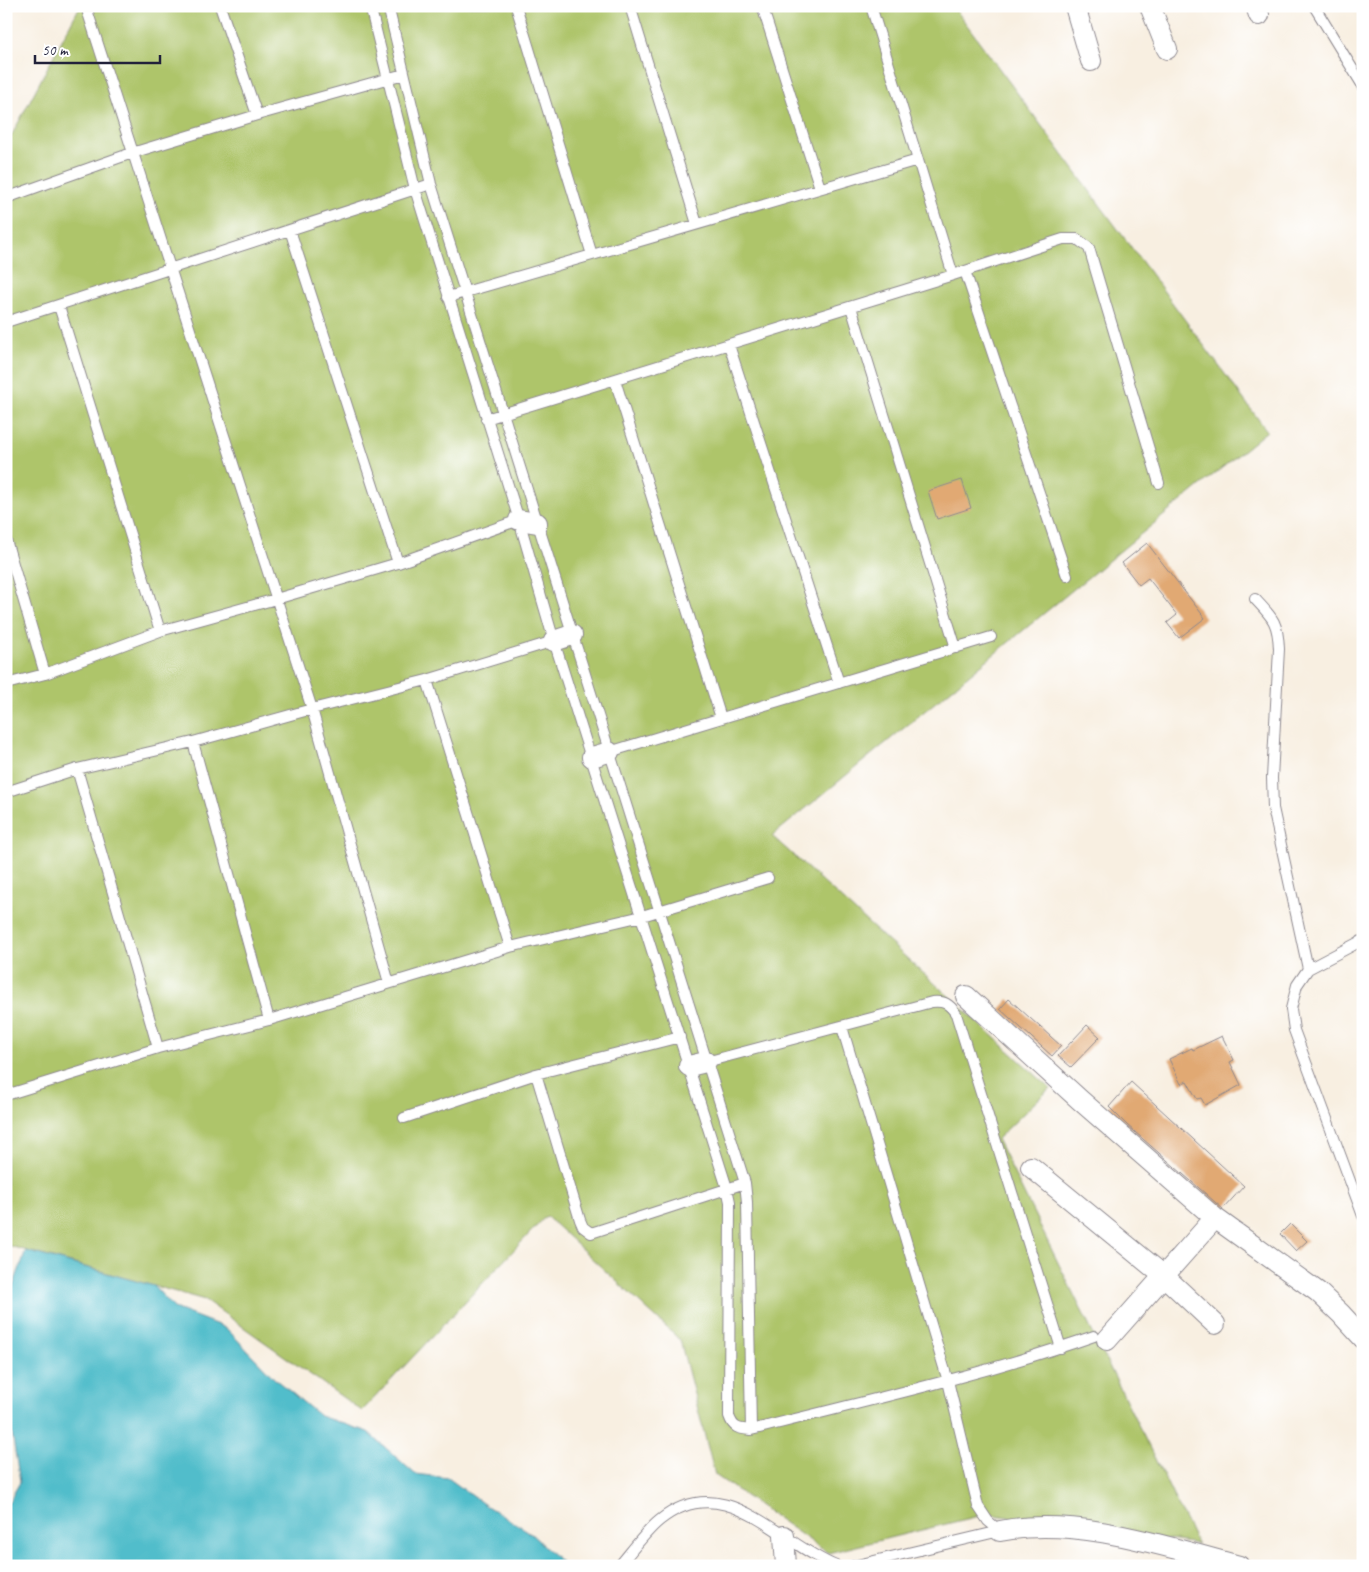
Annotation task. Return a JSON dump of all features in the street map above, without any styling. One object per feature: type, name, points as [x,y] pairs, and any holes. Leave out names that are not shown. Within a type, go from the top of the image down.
[{"type":"street","points":[[1075,6],[1091,62]]},
{"type":"street","points":[[1150,6],[1166,49]]},
{"type":"street","points":[[966,996],[1080,1100],[1215,1218],[1318,1292],[1363,1338]]},
{"type":"street","points":[[1031,1167],[1164,1276],[1215,1324]]},
{"type":"street","points":[[1101,1338],[1164,1276],[1215,1218]]},
{"type":"street","points":[[1000,1531],[1024,1526],[1119,1534],[1238,1566]]},
{"type":"street","points":[[784,1536],[786,1566]]},
{"type":"lane","points":[[220,6],[257,115]]},
{"type":"lane","points":[[370,6],[415,189],[486,419],[528,521],[600,754],[642,916],[680,1037],[697,1064],[745,1183],[747,1202],[751,1430]]},
{"type":"lane","points":[[388,6],[431,184],[503,414],[528,521],[600,754],[659,911],[697,1064],[730,1202],[729,1416],[732,1424],[738,1430],[751,1430],[948,1381],[1101,1338]]},
{"type":"lane","points":[[516,6],[592,255]]},
{"type":"lane","points":[[630,6],[698,224]]},
{"type":"lane","points":[[762,6],[820,188]]},
{"type":"lane","points":[[871,6],[953,275]]},
{"type":"lane","points":[[1314,6],[1363,86]]},
{"type":"lane","points":[[88,13],[312,709],[389,983]]},
{"type":"lane","points":[[6,198],[132,153],[257,115],[404,74]]},
{"type":"lane","points":[[448,296],[918,160]]},
{"type":"lane","points":[[6,322],[431,184]]},
{"type":"lane","points":[[290,230],[398,563]]},
{"type":"lane","points":[[486,419],[851,307],[1063,239],[1077,239],[1089,248],[1159,483]]},
{"type":"lane","points":[[965,271],[1067,576]]},
{"type":"lane","points":[[59,306],[160,631]]},
{"type":"lane","points":[[851,307],[956,648]]},
{"type":"lane","points":[[729,345],[839,683]]},
{"type":"lane","points":[[616,380],[722,718]]},
{"type":"lane","points":[[6,684],[45,674],[160,631],[398,563],[528,521]]},
{"type":"lane","points":[[6,540],[45,674]]},
{"type":"lane","points":[[1254,599],[1274,619],[1279,633],[1280,649],[1272,778],[1273,808],[1308,969]]},
{"type":"lane","points":[[600,754],[991,637]]},
{"type":"lane","points":[[6,792],[77,769],[194,742],[312,709],[427,680],[563,638]]},
{"type":"lane","points":[[427,680],[510,947]]},
{"type":"lane","points":[[194,742],[268,1020]]},
{"type":"lane","points":[[77,769],[158,1048]]},
{"type":"lane","points":[[6,1095],[158,1048],[268,1020],[510,947],[642,916],[768,878]]},
{"type":"lane","points":[[1363,940],[1308,969],[1297,985],[1291,1009],[1294,1030],[1363,1216]]},
{"type":"lane","points":[[697,1064],[932,1002],[941,1001],[950,1004],[956,1014],[1061,1348]]},
{"type":"lane","points":[[842,1027],[948,1381],[978,1506],[988,1521],[1000,1531]]},
{"type":"lane","points":[[404,1118],[536,1074],[680,1037]]},
{"type":"lane","points":[[536,1074],[580,1220],[583,1227],[591,1233],[745,1183]]},
{"type":"lane","points":[[619,1566],[659,1520],[683,1505],[716,1501],[744,1510],[820,1559],[836,1566]]},
{"type":"lane","points":[[853,1566],[1000,1531]]},
{"type":"green space","points":[[80,6],[953,6],[1267,431],[772,836],[1050,1088],[997,1139],[1197,1544],[987,1514],[828,1553],[715,1475],[680,1340],[546,1216],[362,1411],[205,1300],[6,1245],[6,146]]},
{"type":"water","points":[[26,1251],[154,1286],[174,1308],[226,1328],[275,1379],[320,1416],[368,1432],[415,1474],[448,1478],[485,1505],[528,1531],[565,1566],[6,1566],[6,1507],[20,1482],[8,1409],[10,1386],[9,1297]]},
{"type":"building","points":[[962,480],[971,508],[937,519],[928,491]]},
{"type":"building","points":[[1147,543],[1205,618],[1179,638],[1167,623],[1177,615],[1148,578],[1139,585],[1122,563]]},
{"type":"building","points":[[1009,999],[1061,1046],[1052,1056],[1000,1009]]},
{"type":"building","points":[[1087,1025],[1100,1037],[1071,1067],[1058,1056]]},
{"type":"building","points":[[1222,1036],[1234,1060],[1230,1062],[1241,1085],[1205,1105],[1201,1098],[1197,1099],[1187,1081],[1181,1084],[1169,1059]]},
{"type":"building","points":[[1131,1082],[1244,1186],[1223,1209],[1109,1107]]},
{"type":"building","points":[[1290,1224],[1307,1241],[1296,1251],[1280,1234]]}]
